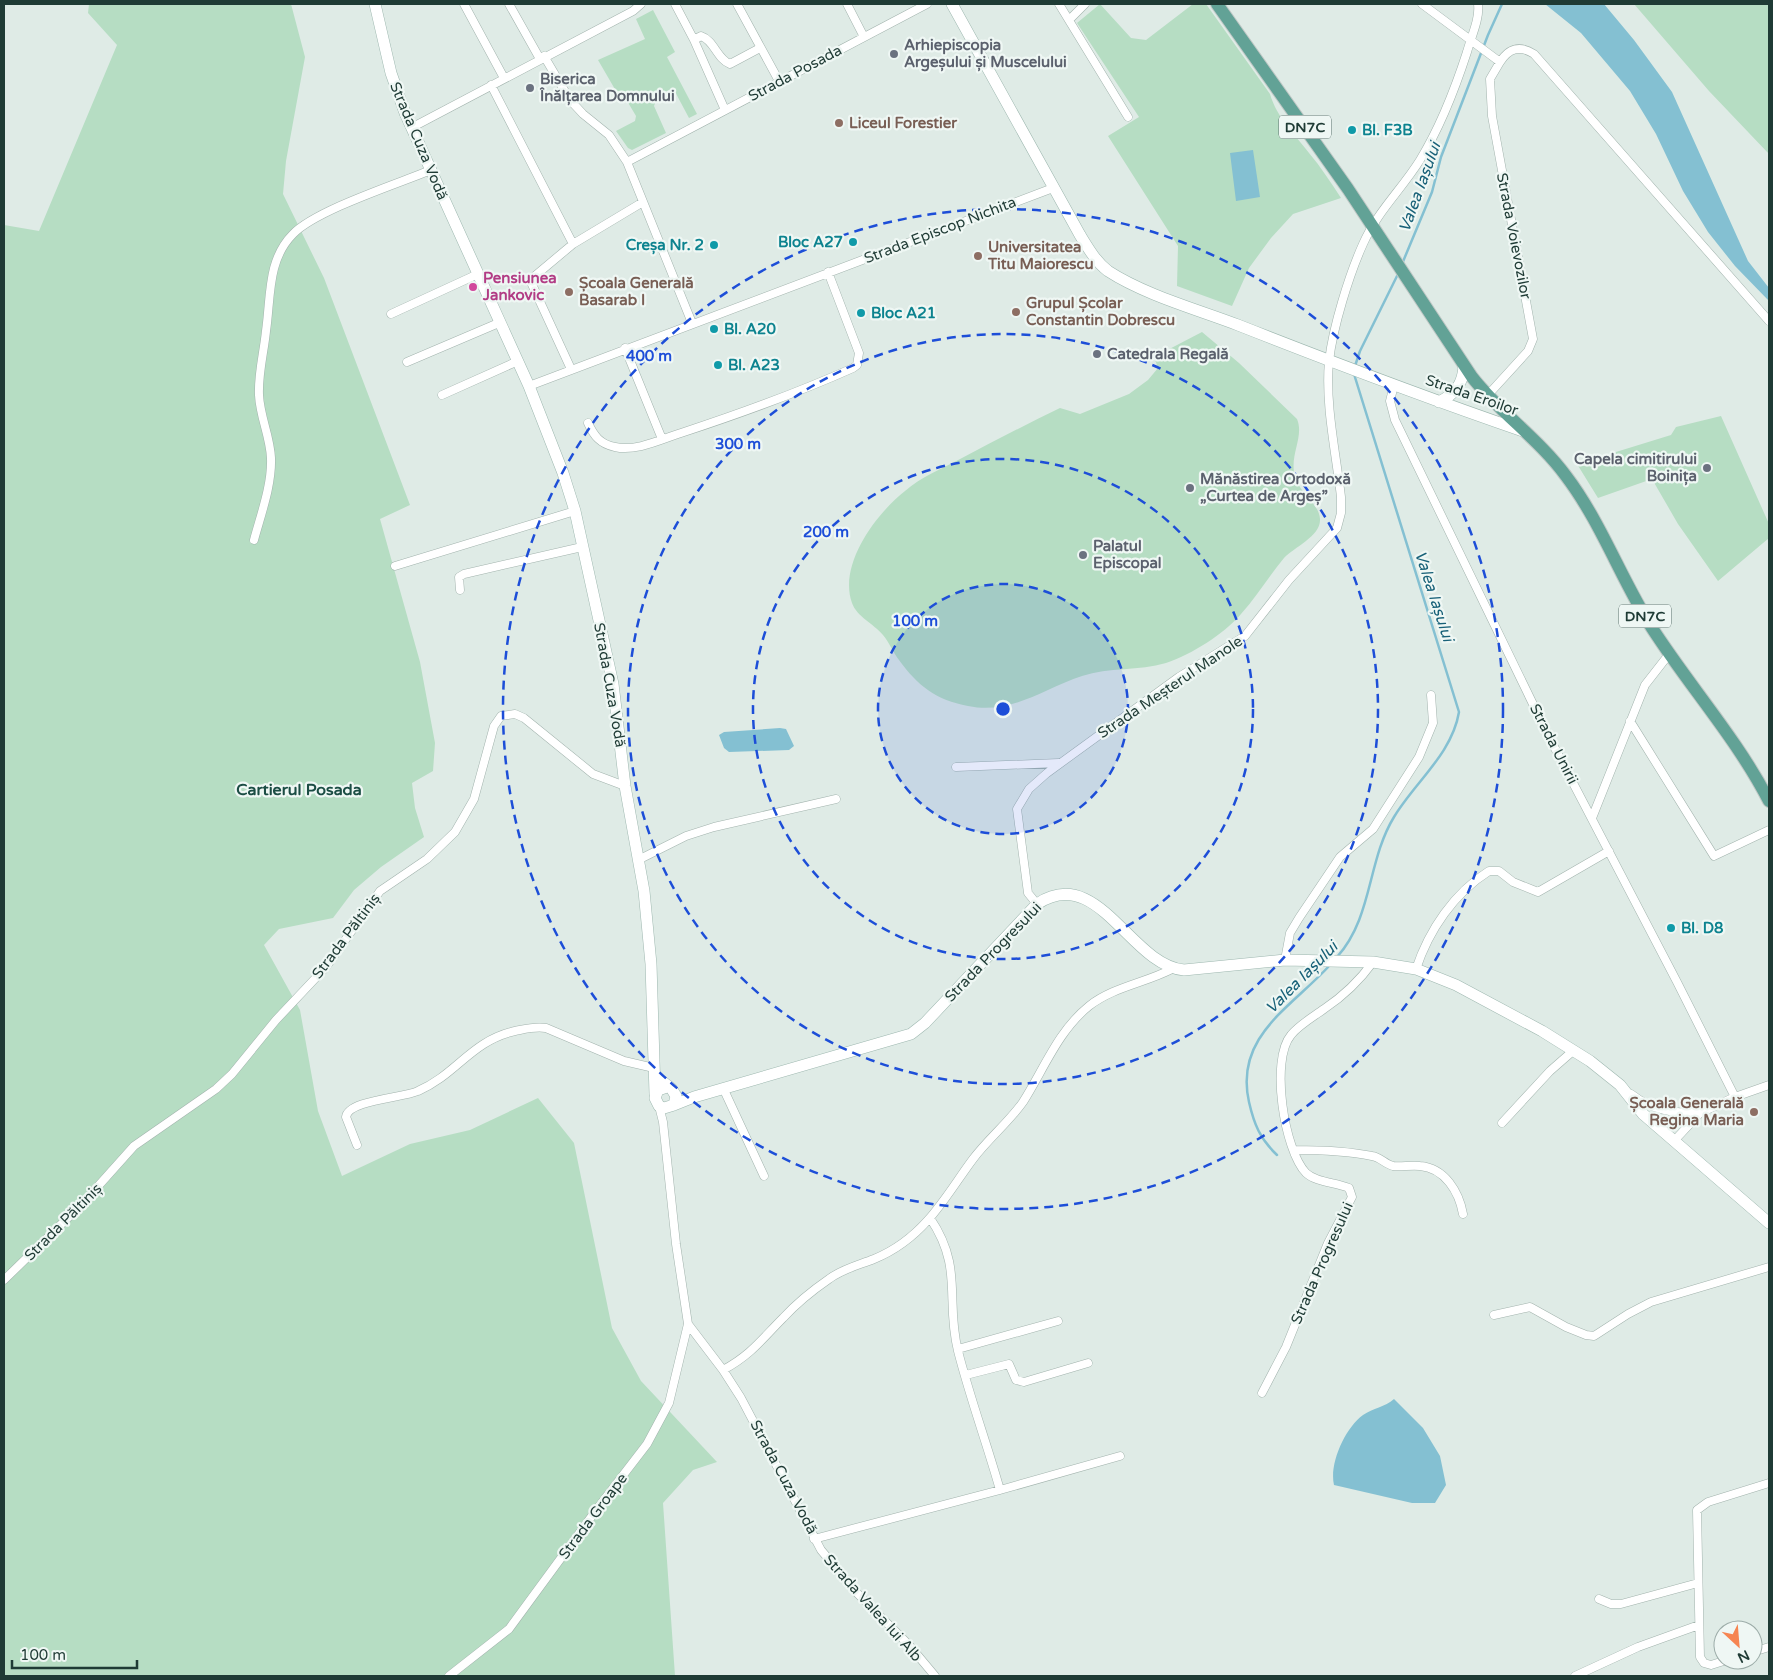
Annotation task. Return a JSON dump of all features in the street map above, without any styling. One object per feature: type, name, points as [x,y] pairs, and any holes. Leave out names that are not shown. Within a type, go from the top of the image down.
[{"type":"main road","name":"DN7C","points":[[1217,4],[1371,225],[1464,366],[1488,396],[1523,431]]},
{"type":"main road","name":"Strada Eroilor","points":[[1523,431],[1552,458],[1575,488],[1638,604],[1670,654],[1727,731],[1769,801]]},
{"type":"street","name":"Strada Cuza Vodă","points":[[375,4],[391,73],[411,128],[518,361],[563,473],[575,511],[613,684],[625,786],[648,918],[655,1094]]},
{"type":"street","points":[[464,4],[504,78]]},
{"type":"street","points":[[510,4],[570,100],[583,114],[609,135],[627,162],[692,323]]},
{"type":"street","points":[[411,128],[633,11],[642,4]]},
{"type":"street","points":[[675,4],[694,40],[725,110]]},
{"type":"street","points":[[737,4],[779,81]]},
{"type":"street","points":[[847,4],[864,37]]},
{"type":"street","name":"Strada Posada","points":[[627,162],[927,4]]},
{"type":"street","points":[[952,4],[1052,188]]},
{"type":"street","points":[[1059,4],[1128,117]]},
{"type":"street","points":[[1069,20],[1085,4]]},
{"type":"street","points":[[1422,4],[1488,55],[1500,62],[1505,53],[1519,48],[1525,48],[1534,54],[1769,321]]},
{"type":"street","points":[[1371,225],[1420,159],[1444,114],[1470,40],[1478,13],[1478,4]]},
{"type":"street","points":[[694,40],[701,36],[706,38],[719,55],[730,64],[760,48]]},
{"type":"street","name":"Strada Voievozilor","points":[[1488,396],[1528,351],[1533,339],[1492,116],[1490,79],[1500,62]]},
{"type":"street","points":[[491,85],[573,244]]},
{"type":"street","points":[[254,540],[270,474],[269,443],[260,408],[259,382],[268,323],[269,291],[275,262],[284,245],[302,227],[322,215],[430,170]]},
{"type":"street","name":"Strada Eroilor","points":[[1052,188],[1091,252],[1106,269],[1146,290],[1439,402],[1523,431]]},
{"type":"street","name":"Strada Episcop Nichita","points":[[528,386],[1052,188]]},
{"type":"street","points":[[571,369],[530,280],[573,244],[643,202]]},
{"type":"street","name":"Strada Meșterul Manole","points":[[1038,904],[1028,893],[1018,809],[1029,789],[1061,763],[1179,677],[1245,636],[1289,580],[1337,528],[1341,513],[1341,497],[1330,398],[1334,362],[1341,310],[1361,246],[1371,225]]},
{"type":"street","points":[[588,423],[596,438],[614,447],[625,448],[662,439],[724,419],[844,372],[857,365],[859,353],[828,272]]},
{"type":"street","points":[[391,314],[478,274]]},
{"type":"street","points":[[407,362],[501,322]]},
{"type":"street","points":[[625,348],[662,439]]},
{"type":"street","points":[[442,395],[518,361]]},
{"type":"street","points":[[1439,402],[1453,393],[1459,386],[1464,376],[1464,366]]},
{"type":"street","name":"Strada Unirii","points":[[1394,385],[1390,400],[1395,420],[1544,726],[1735,1097]]},
{"type":"street","points":[[396,566],[575,511]]},
{"type":"street","points":[[460,590],[459,577],[464,574],[582,547]]},
{"type":"street","points":[[1592,818],[1648,680],[1670,654]]},
{"type":"street","points":[[1285,960],[1290,934],[1299,918],[1340,857],[1373,829],[1419,757],[1433,723],[1432,695]]},
{"type":"street","name":"Strada Păltiniș","points":[[4,1280],[83,1203],[134,1146],[216,1089],[232,1074],[276,1020],[326,967],[380,891],[427,860],[455,832],[474,799],[494,726],[501,716],[515,714],[524,718],[593,774],[625,786]]},
{"type":"street","points":[[1630,721],[1714,856],[1769,830]]},
{"type":"street","points":[[956,767],[1061,763]]},
{"type":"street","points":[[638,860],[686,836],[714,827],[836,799]]},
{"type":"street","points":[[1416,969],[1424,948],[1442,916],[1488,870],[1499,871],[1513,882],[1538,892],[1609,851]]},
{"type":"street","name":"Strada Progresului","points":[[667,1107],[694,1097],[724,1090],[911,1034],[925,1023],[1038,904],[1060,893],[1074,894],[1085,898],[1104,912],[1160,962],[1172,969]]},
{"type":"street","points":[[724,1370],[753,1351],[794,1307],[828,1279],[898,1248],[907,1242],[930,1218],[974,1158],[1019,1107],[1037,1080],[1059,1039],[1074,1020],[1091,1005],[1111,993],[1156,978],[1172,969],[1184,970],[1285,960],[1320,960],[1372,962],[1416,969],[1456,985],[1574,1050],[1640,1100],[1659,1111],[1700,1113]]},
{"type":"street","name":"Strada Progresului","points":[[1262,1393],[1286,1347],[1328,1243],[1352,1197],[1349,1188],[1315,1178],[1307,1173],[1295,1150],[1282,1102],[1281,1052],[1295,1030],[1332,1002],[1364,974],[1372,962]]},
{"type":"street","points":[[357,1145],[346,1117],[350,1109],[366,1103],[418,1092],[438,1080],[476,1047],[502,1034],[537,1027],[546,1028],[655,1072],[671,1089],[676,1101],[667,1107],[655,1098],[655,1094],[662,1087],[671,1089]]},
{"type":"street","points":[[1502,1123],[1550,1071],[1574,1050]]},
{"type":"street","points":[[1620,1085],[1644,1114],[1769,1222]]},
{"type":"street","points":[[1674,1141],[1700,1113],[1735,1097],[1769,1085]]},
{"type":"street","name":"Strada Progresului","points":[[671,1089],[694,1097]]},
{"type":"street","points":[[724,1090],[764,1176]]},
{"type":"street","name":"Strada Cuza Vodă","points":[[667,1107],[663,1122],[676,1244],[688,1324],[724,1370],[758,1428],[814,1539],[1120,1456]]},
{"type":"street","points":[[1295,1150],[1332,1151],[1371,1156],[1380,1158],[1393,1166],[1431,1168],[1449,1182],[1460,1198],[1464,1214]]},
{"type":"street","points":[[930,1218],[941,1234],[950,1257],[958,1349],[1000,1490]]},
{"type":"street","points":[[1494,1315],[1521,1308],[1535,1308],[1566,1327],[1586,1336],[1594,1336],[1651,1302],[1769,1267]]},
{"type":"street","points":[[958,1349],[1058,1321]]},
{"type":"street","name":"Strada Groape","points":[[449,1676],[509,1630],[647,1444],[669,1402],[688,1324]]},
{"type":"street","points":[[966,1375],[1009,1364],[1016,1380],[1024,1382],[1088,1362]]},
{"type":"street","points":[[1713,1664],[1704,1663],[1700,1658],[1697,1513],[1699,1506],[1769,1483]]},
{"type":"street","name":"Strada Valea lui Alb","points":[[814,1539],[847,1581],[909,1646],[934,1676]]},
{"type":"street","points":[[1599,1599],[1612,1604],[1621,1604],[1698,1583]]},
{"type":"street","points":[[1575,1676],[1638,1647],[1699,1625]]},
{"type":"green space","points":[[89,4],[291,4],[305,57],[286,161],[283,194],[324,278],[410,505],[380,519],[420,662],[435,743],[433,771],[412,783],[415,808],[424,837],[381,867],[354,890],[333,918],[279,929],[264,945],[300,1010],[318,1111],[342,1176],[410,1144],[470,1130],[538,1098],[574,1143],[612,1328],[641,1381],[717,1462],[693,1470],[663,1503],[675,1676],[4,1676],[4,225],[39,231],[117,45],[88,13]]},
{"type":"green space","points":[[1100,4],[1131,38],[1146,40],[1193,4],[1206,4],[1270,94],[1281,118],[1318,164],[1341,198],[1293,214],[1271,238],[1249,268],[1232,306],[1177,286],[1178,246],[1108,136],[1139,117],[1077,23]]},
{"type":"green space","points":[[1634,4],[1769,4],[1769,154],[1709,91]]},
{"type":"green space","points":[[653,10],[675,52],[667,57],[697,114],[689,118],[673,88],[659,97],[654,106],[666,133],[632,150],[628,148],[616,131],[635,121],[636,116],[623,94],[616,91],[598,60],[645,39],[636,19]]},
{"type":"green space","points":[[1202,332],[1239,363],[1297,419],[1299,432],[1294,458],[1294,472],[1299,486],[1319,513],[1319,525],[1316,531],[1284,558],[1234,622],[1206,643],[1166,663],[1092,673],[1013,704],[998,707],[968,706],[946,700],[921,684],[899,660],[883,635],[861,616],[852,603],[849,588],[850,572],[855,556],[872,526],[883,512],[911,486],[925,477],[1060,408],[1080,414],[1129,394],[1148,380],[1158,368],[1154,357]]},
{"type":"green space","points":[[1721,416],[1769,524],[1769,538],[1718,581],[1678,524],[1652,479],[1598,498],[1577,464],[1671,435],[1676,427]]},
{"type":"water","points":[[1545,4],[1604,4],[1634,40],[1672,92],[1748,261],[1769,288],[1769,301],[1735,266],[1708,232],[1683,191],[1656,134],[1630,91],[1581,33]]},
{"type":"water","points":[[1253,150],[1260,197],[1236,201],[1230,153]]},
{"type":"water","points":[[786,729],[794,746],[789,750],[729,752],[724,748],[719,735],[724,732]]},
{"type":"water","points":[[1394,1399],[1423,1428],[1440,1456],[1446,1485],[1435,1503],[1412,1503],[1334,1485],[1333,1476],[1336,1457],[1350,1428],[1363,1415]]},
{"type":"waterway","name":"Valea Iașului","points":[[1402,264],[1432,192],[1441,157],[1488,35],[1502,4]]},
{"type":"waterway","name":"Valea Iașului","points":[[1355,366],[1360,351],[1398,274]]},
{"type":"waterway","name":"Valea Iașului","points":[[1337,957],[1349,941],[1364,907],[1385,834],[1394,817],[1449,741],[1459,712],[1354,374]]},
{"type":"waterway","name":"Valea Iașului","points":[[1277,1155],[1262,1137],[1251,1110],[1247,1079],[1250,1059],[1258,1041],[1270,1024],[1330,965]]},
{"type":"place","name":"Arhiepiscopia Argeșului și Muscelului","points":[[894,54]]},
{"type":"place","name":"Biserica Înălțarea Domnului","points":[[530,88]]},
{"type":"place","name":"Liceul Forestier","points":[[839,123]]},
{"type":"place","name":"Bl. F3B","points":[[1352,130]]},
{"type":"place","name":"Bloc A27","points":[[853,242]]},
{"type":"place","name":"Creșa Nr. 2","points":[[714,245]]},
{"type":"place","name":"Universitatea Titu Maiorescu","points":[[978,256]]},
{"type":"place","name":"Pensiunea Jankovic","points":[[473,287]]},
{"type":"place","name":"Școala Generală Basarab I","points":[[569,292]]},
{"type":"place","name":"Grupul Școlar Constantin Dobrescu","points":[[1016,312]]},
{"type":"place","name":"Bloc A21","points":[[861,313]]},
{"type":"place","name":"Bl. A20","points":[[714,329]]},
{"type":"place","name":"Catedrala Regală","points":[[1097,354]]},
{"type":"place","name":"Bl. A23","points":[[718,365]]},
{"type":"place","name":"Capela cimitirului Boinița","points":[[1707,468]]},
{"type":"place","name":"Mănăstirea Ortodoxă „Curtea de Argeș”","points":[[1190,488]]},
{"type":"place","name":"Palatul Episcopal","points":[[1083,555]]},
{"type":"place","name":"Bl. D8","points":[[1671,928]]},
{"type":"place","name":"Școala Generală Regina Maria","points":[[1754,1112]]},
{"type":"district","name":"Cartierul Posada","points":[[299,789]]}]
